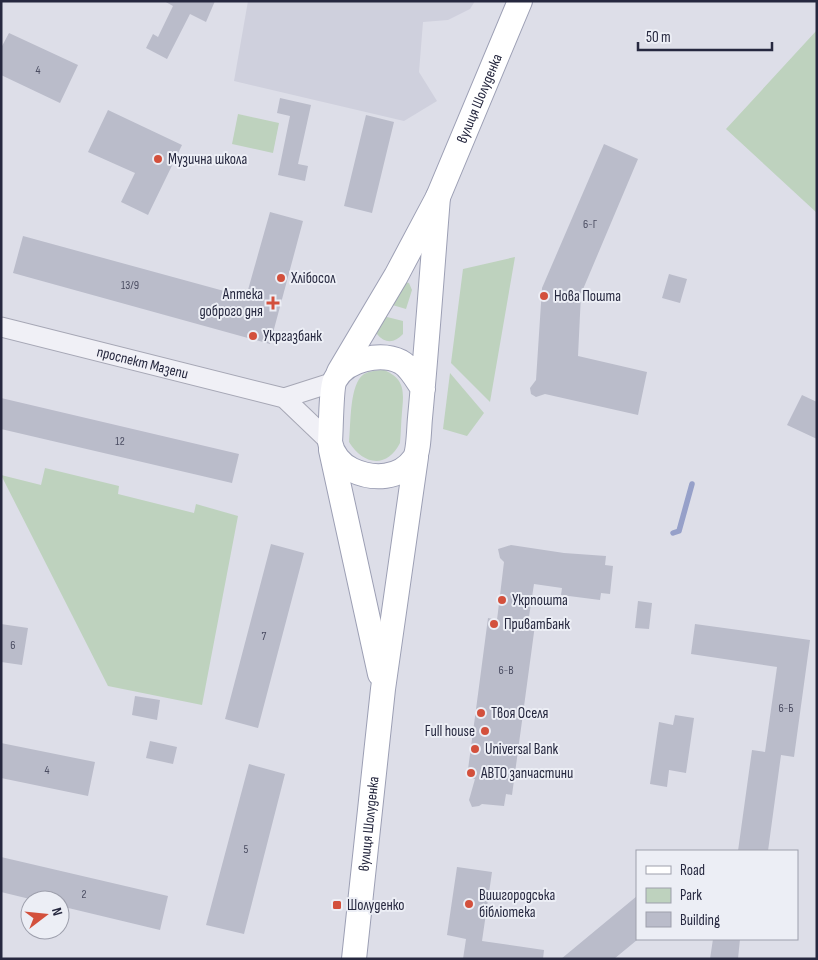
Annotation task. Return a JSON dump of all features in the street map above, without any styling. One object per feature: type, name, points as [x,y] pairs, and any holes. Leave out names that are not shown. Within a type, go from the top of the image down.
[{"type":"main road","name":"вулиця Шолуденка","points":[[335,380],[396,276],[438,197],[520,1]]},
{"type":"main road","name":"вулиця Шолуденка","points":[[423,389],[438,197]]},
{"type":"main road","points":[[375,357],[388,358],[402,362],[423,389],[416,458],[402,471],[389,476],[361,474],[339,462],[330,444],[335,380],[347,368],[361,360],[375,357]]},
{"type":"main road","name":"вулиця Шолуденка","points":[[330,444],[383,689]]},
{"type":"main road","name":"вулиця Шолуденка","points":[[354,959],[383,689],[416,458]]},
{"type":"street","name":"проспект Мазепи","points":[[1,327],[284,398],[330,444]]},
{"type":"street","points":[[284,398],[335,380]]},
{"type":"shaded area","points":[[248,1],[475,1],[470,9],[448,20],[423,22],[419,72],[437,101],[404,121],[234,81]]},
{"type":"green space","points":[[817,30],[817,213],[726,129]]},
{"type":"green space","points":[[238,114],[279,123],[273,153],[232,144]]},
{"type":"green space","points":[[515,257],[490,402],[451,363],[463,269]]},
{"type":"green space","points":[[405,282],[409,283],[412,290],[406,309],[389,304]]},
{"type":"green space","points":[[383,316],[403,321],[403,334],[400,337],[393,341],[387,341],[377,334],[377,326]]},
{"type":"green space","points":[[384,370],[396,377],[402,386],[400,443],[389,457],[375,461],[361,456],[349,442],[352,405],[353,395],[359,379],[366,373]]},
{"type":"green space","points":[[450,373],[484,413],[467,436],[443,429]]},
{"type":"green space","points":[[45,468],[119,486],[118,494],[194,513],[196,504],[238,516],[202,705],[108,686],[1,475],[41,485]]},
{"type":"building","points":[[164,1],[215,1],[206,22],[190,14],[167,59],[146,48],[153,34],[158,37],[173,6]]},
{"type":"building","points":[[9,33],[78,65],[60,103],[1,75],[1,48]]},
{"type":"building","points":[[280,98],[311,105],[298,164],[308,166],[305,181],[278,175],[290,116],[277,113]]},
{"type":"building","name":"Музична школа","points":[[108,110],[182,145],[148,215],[121,202],[135,173],[88,152]]},
{"type":"building","points":[[366,115],[394,122],[372,213],[344,206]]},
{"type":"building","points":[[604,144],[638,159],[581,294],[578,356],[647,372],[638,415],[545,394],[536,397],[531,394],[530,388],[536,380],[542,288]]},
{"type":"building","points":[[270,212],[303,221],[270,344],[13,273],[23,236],[246,297]]},
{"type":"building","points":[[669,274],[687,279],[680,303],[662,298]]},
{"type":"building","points":[[802,395],[817,402],[817,439],[787,425]]},
{"type":"building","points":[[1,398],[239,454],[232,483],[1,429]]},
{"type":"building","points":[[271,544],[304,553],[258,728],[225,719]]},
{"type":"building","points":[[511,545],[564,553],[606,556],[605,565],[613,566],[610,594],[601,593],[600,600],[561,595],[562,588],[534,584],[528,623],[535,625],[512,795],[506,794],[504,806],[482,804],[472,807],[469,800],[475,779],[467,777],[488,618],[497,620],[504,562],[500,558],[498,549]]},
{"type":"building","points":[[638,601],[652,603],[649,629],[635,628]]},
{"type":"building","points":[[1,624],[28,628],[22,665],[1,662]]},
{"type":"building","points":[[695,624],[810,640],[794,757],[781,755],[768,850],[738,850],[752,750],[765,752],[777,667],[691,654]]},
{"type":"building","points":[[135,696],[160,700],[157,720],[132,715]]},
{"type":"building","points":[[675,715],[694,718],[686,773],[669,770],[667,787],[650,784],[659,722],[673,725]]},
{"type":"building","points":[[150,741],[177,747],[173,764],[146,758]]},
{"type":"building","points":[[1,743],[95,762],[88,796],[1,778]]},
{"type":"building","points":[[249,764],[285,774],[244,934],[206,925]]},
{"type":"building","points":[[1,857],[168,896],[160,930],[70,908],[70,890],[20,890],[20,897],[1,892]]},
{"type":"building","name":"Вишгородська бібліотека","points":[[457,867],[492,872],[482,941],[544,950],[543,959],[463,959],[466,939],[447,935]]},
{"type":"building","points":[[636,897],[637,940],[614,959],[561,959]]},
{"type":"building","points":[[713,940],[740,940],[738,959],[710,959]]},
{"type":"waterway","points":[[673,533],[679,531],[692,484]]},
{"type":"place","name":"Музична школа","points":[[158,159]]},
{"type":"place","name":"Хлібосол","points":[[281,278]]},
{"type":"place","name":"Нова Пошта","points":[[544,296]]},
{"type":"place","name":"Аптека доброго дня","points":[[273,303]]},
{"type":"place","name":"Укргазбанк","points":[[253,336]]},
{"type":"place","name":"Укрпошта","points":[[502,600]]},
{"type":"place","name":"ПриватБанк","points":[[494,624]]},
{"type":"place","name":"Твоя Оселя","points":[[481,713]]},
{"type":"place","name":"Full house","points":[[485,731]]},
{"type":"place","name":"Universal Bank","points":[[475,749]]},
{"type":"place","name":"АВТО запчастини","points":[[471,773]]},
{"type":"place","name":"Вишгородська бібліотека","points":[[469,904]]},
{"type":"place","name":"Шолуденко","points":[[337,905]]}]
